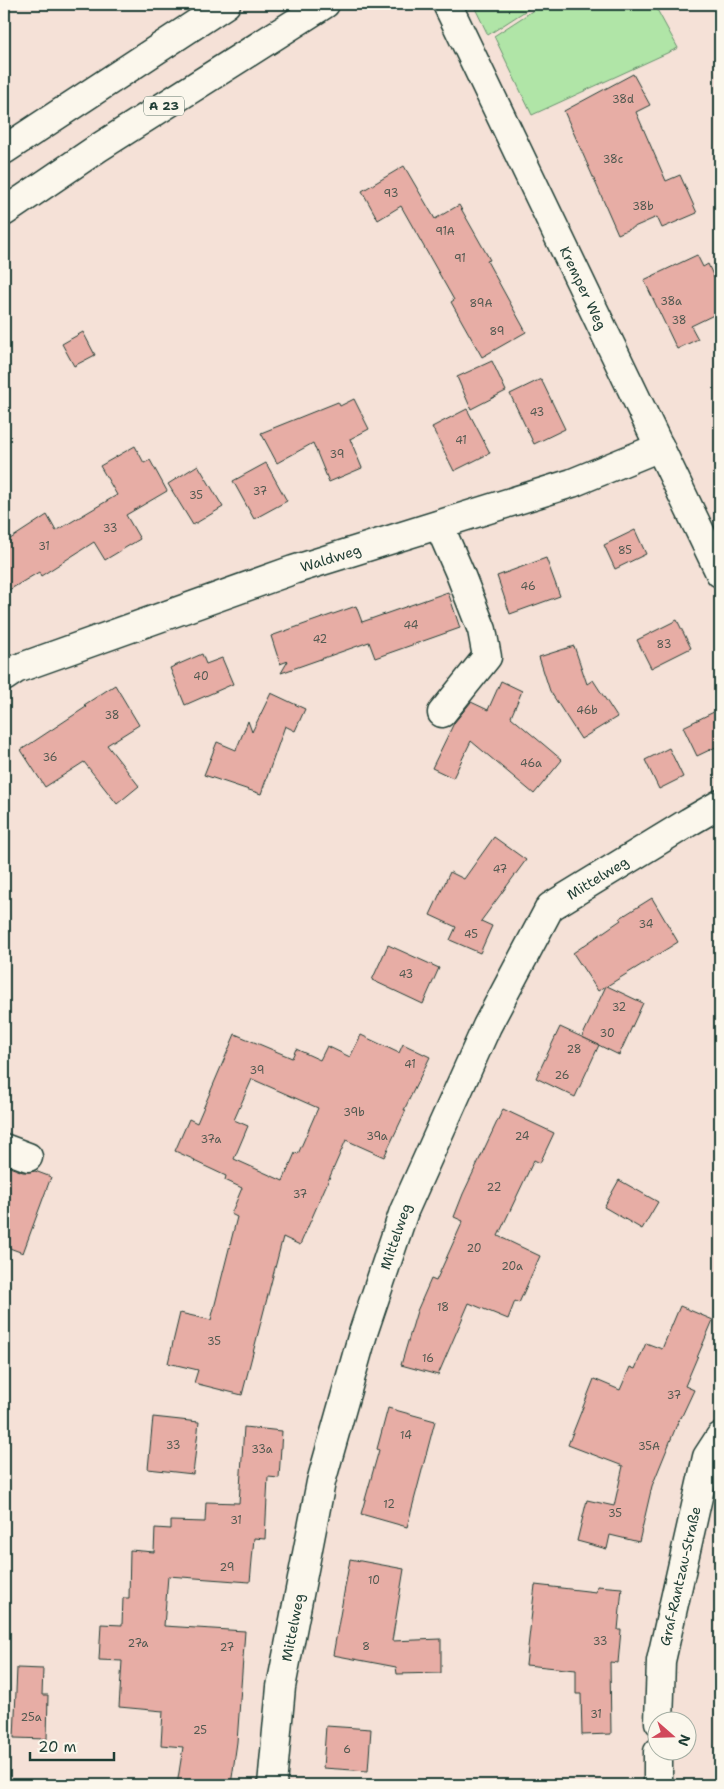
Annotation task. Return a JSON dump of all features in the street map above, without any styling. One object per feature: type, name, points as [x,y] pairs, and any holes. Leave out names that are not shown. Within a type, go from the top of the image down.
[{"type":"main road","points":[[4,150],[226,4]]},
{"type":"main road","name":"A 23","points":[[4,212],[98,148],[325,4]]},
{"type":"main road","name":"Kremper Weg","points":[[447,4],[720,573]]},
{"type":"main road","name":"Waldweg","points":[[4,677],[16,669],[292,570],[572,483],[660,447]]},
{"type":"main road","points":[[439,525],[482,630],[487,657],[442,713]]},
{"type":"main road","name":"Mittelweg","points":[[272,1785],[281,1687],[321,1482],[364,1330],[404,1211],[487,1026],[550,907],[720,804]]},
{"type":"main road","name":"Graf-Rantzau-Straße","points":[[659,1712],[661,1661],[707,1458],[720,1437]]},
{"type":"main road","points":[[658,1762],[658,1785]]},
{"type":"green space","points":[[473,4],[536,4],[488,35]]},
{"type":"green space","points":[[543,4],[654,4],[678,48],[532,115],[494,36]]},
{"type":"building","points":[[633,74],[650,105],[636,112],[666,181],[680,175],[697,213],[662,228],[657,217],[618,234],[564,111]]},
{"type":"building","points":[[404,166],[435,219],[459,205],[490,260],[487,261],[526,332],[482,357],[451,302],[454,300],[401,206],[378,220],[362,191]]},
{"type":"building","points":[[697,255],[703,267],[708,264],[720,291],[720,312],[691,326],[698,339],[677,349],[644,280]]},
{"type":"building","points":[[83,332],[95,355],[74,366],[62,344]]},
{"type":"building","points":[[492,361],[506,391],[471,409],[457,377]]},
{"type":"building","points":[[541,379],[565,429],[534,444],[510,394]]},
{"type":"building","points":[[354,399],[369,429],[350,439],[362,468],[329,482],[313,443],[277,463],[261,433],[338,402],[340,406]]},
{"type":"building","points":[[467,409],[490,453],[454,471],[432,427]]},
{"type":"building","points":[[135,446],[144,463],[150,460],[167,491],[126,515],[140,539],[105,560],[94,542],[41,576],[39,572],[4,593],[4,543],[47,515],[56,531],[117,495],[100,466]]},
{"type":"building","points":[[266,463],[287,501],[254,519],[233,481]]},
{"type":"building","points":[[198,465],[223,507],[193,525],[168,484]]},
{"type":"building","points":[[635,530],[646,554],[615,569],[604,545]]},
{"type":"building","points":[[546,558],[560,596],[510,614],[497,576]]},
{"type":"building","points":[[448,592],[460,628],[375,658],[369,642],[281,673],[288,661],[280,664],[271,636],[356,606],[362,622]]},
{"type":"building","points":[[677,620],[691,648],[651,668],[637,640]]},
{"type":"building","points":[[574,646],[587,684],[593,680],[617,717],[581,739],[550,691],[539,657]]},
{"type":"building","points":[[202,654],[206,664],[222,658],[233,684],[185,705],[170,668]]},
{"type":"building","points":[[501,681],[522,691],[511,717],[562,760],[534,794],[471,741],[453,778],[432,768],[454,723],[471,702],[488,710]]},
{"type":"building","points":[[115,685],[139,725],[107,745],[139,786],[117,804],[84,762],[45,787],[21,750],[86,707],[84,705]]},
{"type":"building","points":[[271,693],[305,709],[295,731],[285,726],[261,794],[204,775],[217,742],[236,750],[248,721],[252,732]]},
{"type":"building","points":[[720,709],[720,745],[697,756],[683,727]]},
{"type":"building","points":[[669,748],[683,777],[659,789],[645,760]]},
{"type":"building","points":[[494,837],[526,860],[481,921],[492,926],[480,953],[450,940],[456,927],[430,915],[450,872],[464,879]]},
{"type":"building","points":[[652,898],[678,942],[607,986],[643,1003],[619,1055],[582,1037],[606,986],[598,991],[573,953],[621,920],[620,918]]},
{"type":"building","points":[[388,945],[439,968],[423,1004],[372,980]]},
{"type":"building","points":[[560,1027],[599,1045],[575,1097],[536,1078]]},
{"type":"building","points":[[235,1034],[292,1058],[296,1049],[320,1060],[327,1046],[350,1057],[361,1035],[399,1053],[403,1044],[430,1057],[384,1157],[346,1140],[300,1245],[283,1237],[242,1395],[194,1383],[198,1370],[168,1363],[180,1313],[211,1320],[237,1217],[231,1214],[242,1188],[225,1180],[226,1176],[175,1151],[189,1119],[197,1123]],"holes":[[[252,1079],[318,1108],[298,1154],[295,1153],[283,1181],[234,1159],[248,1126],[234,1120]]]},
{"type":"building","points":[[503,1109],[554,1133],[540,1163],[534,1160],[498,1236],[540,1256],[519,1303],[515,1301],[508,1319],[469,1303],[438,1375],[401,1365],[417,1311],[431,1279],[436,1281],[463,1221],[454,1217],[463,1194]]},
{"type":"building","points":[[4,1165],[23,1172],[35,1171],[51,1177],[23,1253],[4,1246]]},
{"type":"building","points":[[619,1180],[658,1202],[642,1229],[604,1207]]},
{"type":"building","points":[[680,1306],[713,1320],[685,1386],[694,1390],[680,1417],[652,1486],[639,1542],[610,1535],[607,1549],[577,1541],[587,1500],[614,1506],[623,1466],[568,1445],[594,1379],[620,1390],[630,1367],[635,1369],[646,1343],[662,1349]]},
{"type":"building","points":[[388,1408],[435,1421],[407,1527],[361,1514],[379,1450],[377,1449]]},
{"type":"building","points":[[153,1417],[199,1422],[193,1474],[148,1469]]},
{"type":"building","points":[[244,1427],[282,1431],[279,1478],[268,1477],[265,1539],[254,1538],[250,1582],[168,1576],[164,1626],[245,1631],[237,1742],[231,1785],[177,1785],[183,1747],[161,1745],[163,1711],[119,1707],[122,1661],[99,1660],[101,1624],[122,1625],[123,1598],[129,1598],[130,1550],[154,1552],[155,1528],[171,1529],[171,1521],[205,1522],[206,1502],[239,1503]]},
{"type":"building","points":[[350,1559],[404,1569],[392,1641],[441,1639],[441,1673],[397,1674],[396,1667],[333,1655]]},
{"type":"building","points":[[535,1585],[596,1592],[597,1586],[622,1588],[618,1630],[621,1630],[618,1663],[610,1662],[611,1734],[582,1735],[581,1694],[576,1694],[576,1670],[526,1665]]},
{"type":"building","points":[[17,1668],[43,1669],[42,1695],[48,1695],[47,1739],[14,1738]]},
{"type":"building","points":[[326,1726],[371,1729],[368,1771],[323,1768]]}]
